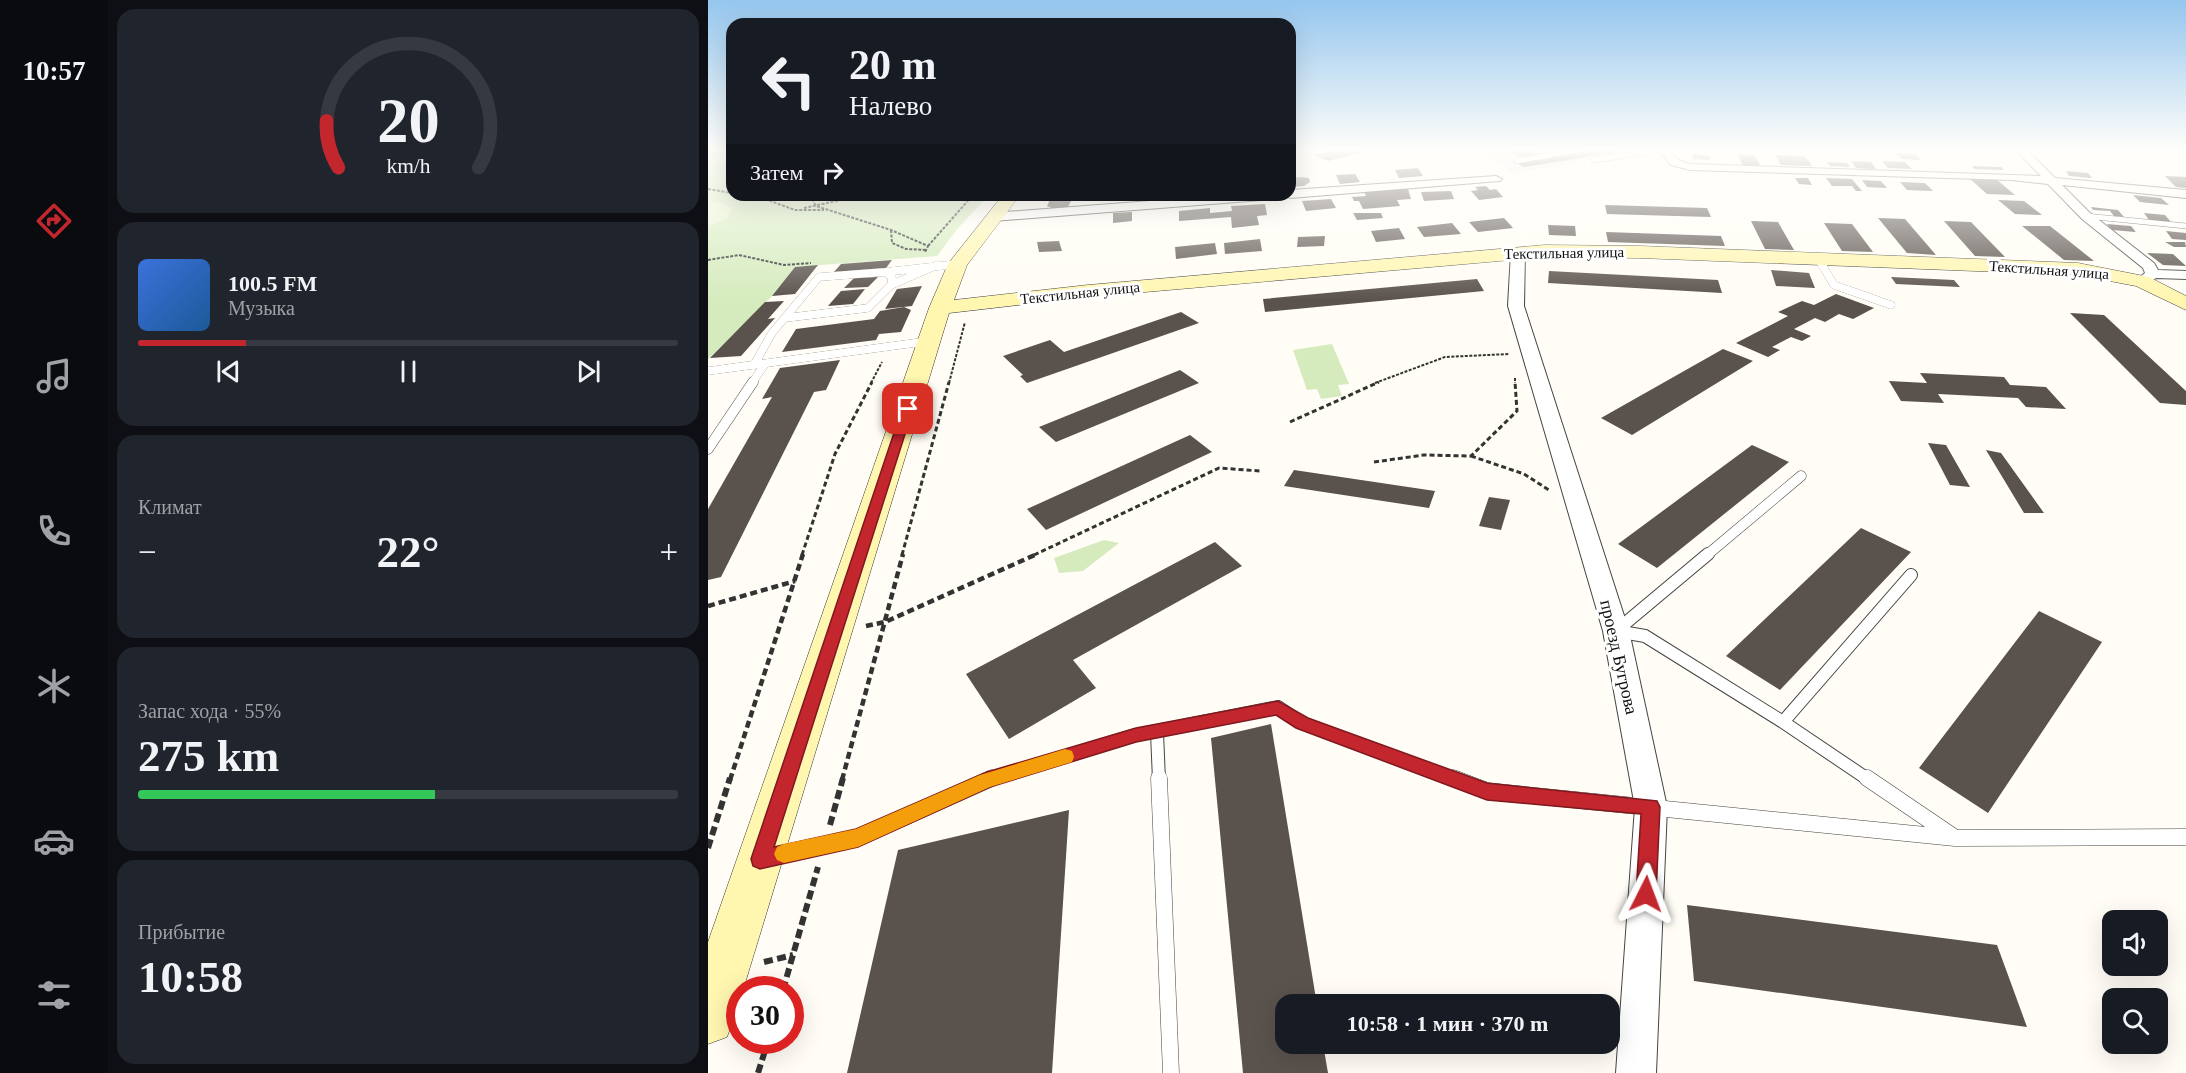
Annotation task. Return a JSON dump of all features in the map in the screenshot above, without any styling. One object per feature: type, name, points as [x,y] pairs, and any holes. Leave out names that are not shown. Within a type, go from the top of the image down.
[{"type":"street","points":[[2071,200],[2086,216],[2149,266],[2147,278],[2186,304]]},
{"type":"street","points":[[708,1018],[834,634],[947,317],[958,264],[1007,201]]},
{"type":"street","points":[[993,217],[1198,201]]},
{"type":"street","name":"Текстильная улица","points":[[947,317],[1518,252],[1640,252],[1818,258],[2078,269],[2147,278],[2186,275]]},
{"type":"street","name":"проезд Бугрова","points":[[1518,252],[1516,306],[1616,631],[1650,807],[1636,1073]]},
{"type":"lane","points":[[2086,216],[2186,226]]},
{"type":"lane","points":[[1818,258],[1834,285],[1891,305]]},
{"type":"lane","points":[[754,365],[756,355],[785,318],[787,312],[819,277],[958,264]]},
{"type":"lane","points":[[785,318],[868,308],[891,285],[937,265]]},
{"type":"lane","points":[[885,272],[892,277],[891,285]]},
{"type":"lane","points":[[708,371],[890,347],[947,317]]},
{"type":"lane","points":[[708,449],[765,363]]},
{"type":"lane","points":[[1616,631],[1801,476]]},
{"type":"lane","points":[[1783,722],[1911,575]]},
{"type":"lane","points":[[1616,631],[1645,636],[1783,722],[1955,838]]},
{"type":"lane","points":[[760,859],[825,843],[858,838],[987,780],[1136,735],[1157,733],[1278,707],[1302,723],[1487,791],[1955,838],[2186,837]]},
{"type":"lane","points":[[1157,733],[1171,1073]]},
{"type":"path","points":[[774,201],[795,210],[829,210]]},
{"type":"path","points":[[813,201],[816,206],[891,230],[928,248]]},
{"type":"path","points":[[795,210],[838,201]]},
{"type":"path","points":[[921,255],[968,201]]},
{"type":"path","points":[[891,230],[891,243],[906,249],[928,248]]},
{"type":"path","points":[[708,260],[739,255]]},
{"type":"path","points":[[787,976],[885,622],[947,317]]},
{"type":"path","points":[[1506,346],[1512,362]]},
{"type":"path","points":[[708,848],[835,454],[890,347]]},
{"type":"path","points":[[1290,422],[1402,371],[1445,357],[1509,354]]},
{"type":"path","points":[[1471,456],[1517,411],[1515,369]]},
{"type":"path","points":[[1374,462],[1424,455],[1471,456],[1524,474],[1557,496]]},
{"type":"path","points":[[834,634],[885,622],[981,580],[1219,468],[1260,471]]},
{"type":"path","points":[[708,606],[795,581]]},
{"type":"path","points":[[758,1073],[764,1054]]},
{"type":"green space","points":[[708,200],[983,201],[958,228],[937,256],[795,267],[772,296],[708,359]]},
{"type":"green space","points":[[708,201],[723,203],[732,208],[727,218],[708,227]]},
{"type":"green space","points":[[1332,344],[1349,384],[1338,385],[1342,396],[1321,399],[1317,389],[1307,390],[1293,350]]},
{"type":"green space","points":[[1104,540],[1119,543],[1083,571],[1059,573],[1054,558]]},
{"type":"building","points":[[1332,200],[1336,208],[1306,211],[1302,201]]},
{"type":"building","points":[[1397,200],[1400,206],[1363,209],[1359,201],[1354,201]]},
{"type":"building","points":[[1998,200],[2024,201],[2042,215],[2015,214]]},
{"type":"building","points":[[2138,200],[2163,200],[2169,205]]},
{"type":"building","points":[[1049,201],[1071,201],[1068,207],[1047,206]]},
{"type":"building","points":[[1265,204],[1267,215],[1257,216],[1259,225],[1232,228],[1231,217],[1179,221],[1179,211],[1210,208],[1210,213],[1232,211],[1231,206]]},
{"type":"building","points":[[1605,205],[1707,208],[1711,217],[1607,214]]},
{"type":"building","points":[[2091,207],[2118,210],[2124,217],[2114,216],[2110,211],[2093,210]]},
{"type":"building","points":[[1132,212],[1132,221],[1113,223],[1113,213]]},
{"type":"building","points":[[1353,213],[1381,213],[1383,218],[1357,220]]},
{"type":"building","points":[[2144,213],[2165,215],[2171,222],[2149,220]]},
{"type":"building","points":[[1504,218],[1513,228],[1478,232],[1469,222]]},
{"type":"building","points":[[1878,218],[1905,219],[1936,255],[1907,253]]},
{"type":"building","points":[[1751,221],[1778,222],[1794,250],[1765,249]]},
{"type":"building","points":[[1944,221],[1971,222],[2005,257],[1975,256]]},
{"type":"building","points":[[1452,223],[1461,234],[1424,237],[1417,227]]},
{"type":"building","points":[[1824,223],[1852,224],[1873,252],[1842,251]]},
{"type":"building","points":[[2107,224],[2131,226],[2136,232],[2112,230]]},
{"type":"building","points":[[1548,225],[1575,226],[1576,236],[1549,235]]},
{"type":"building","points":[[2022,226],[2050,226],[2094,261],[2064,260]]},
{"type":"building","points":[[1399,228],[1405,239],[1376,242],[1371,231]]},
{"type":"building","points":[[2166,231],[2186,233],[2186,240],[2172,239]]},
{"type":"building","points":[[1606,232],[1721,236],[1725,246],[1608,242]]},
{"type":"building","points":[[1325,236],[1324,246],[1297,247],[1298,237]]},
{"type":"building","points":[[1260,239],[1262,251],[1225,254],[1224,243]]},
{"type":"building","points":[[1059,241],[1062,251],[1039,252],[1037,242]]},
{"type":"building","points":[[2165,242],[2185,242],[2186,247],[2174,247]]},
{"type":"building","points":[[1215,243],[1217,254],[1176,259],[1175,247]]},
{"type":"building","points":[[2147,253],[2173,254],[2186,266],[2163,265]]},
{"type":"building","points":[[892,260],[886,268],[834,272],[841,264]]},
{"type":"building","points":[[818,265],[795,294],[772,296],[795,267]]},
{"type":"building","points":[[1771,270],[1809,273],[1815,288],[1776,286]]},
{"type":"building","points":[[1549,271],[1718,280],[1722,293],[1548,283]]},
{"type":"building","points":[[878,277],[868,287],[844,288],[854,278]]},
{"type":"building","points":[[1891,277],[1954,280],[1960,287],[1896,284]]},
{"type":"building","points":[[1477,279],[1484,291],[1265,312],[1263,299]]},
{"type":"building","points":[[922,286],[912,306],[885,309],[897,289]]},
{"type":"building","points":[[865,289],[853,304],[828,306],[841,291]]},
{"type":"building","points":[[1836,294],[1874,308],[1853,319],[1839,314],[1825,322],[1815,318],[1794,329],[1811,336],[1802,341],[1791,337],[1772,347],[1780,350],[1768,357],[1736,343],[1788,316],[1778,312],[1802,301],[1814,305]]},
{"type":"building","points":[[784,301],[768,319],[775,318],[741,356],[710,358],[765,302]]},
{"type":"building","points":[[904,307],[911,310],[901,332],[879,334],[876,340],[782,352],[796,329],[874,319],[880,311]]},
{"type":"building","points":[[1181,312],[1199,323],[1027,383],[1020,376],[1023,375],[1003,356],[1050,340],[1064,352]]},
{"type":"building","points":[[2070,313],[2104,315],[2186,391],[2186,405],[2160,403]]},
{"type":"building","points":[[1723,349],[1753,361],[1632,435],[1601,418]]},
{"type":"building","points":[[840,360],[826,390],[814,392],[721,577],[708,580],[708,509],[772,397],[762,399],[780,368]]},
{"type":"building","points":[[1180,370],[1199,383],[1056,442],[1039,427]]},
{"type":"building","points":[[1920,373],[2004,377],[2010,385],[2046,387],[2066,409],[2026,407],[2018,398],[1938,394],[1944,403],[1901,401],[1889,381],[1927,383]]},
{"type":"building","points":[[1190,435],[1212,452],[1046,530],[1027,509]]},
{"type":"building","points":[[1928,443],[1946,445],[1970,487],[1950,485]]},
{"type":"building","points":[[1752,445],[1789,462],[1657,568],[1618,544]]},
{"type":"building","points":[[1986,450],[2001,453],[2044,513],[2024,513]]},
{"type":"building","points":[[1294,470],[1435,491],[1429,508],[1284,486]]},
{"type":"building","points":[[1489,497],[1510,500],[1501,530],[1479,526]]},
{"type":"building","points":[[1861,528],[1911,552],[1780,690],[1726,656]]},
{"type":"building","points":[[1215,542],[1242,566],[1073,660],[1096,688],[1009,739],[966,674]]},
{"type":"building","points":[[2039,611],[2102,642],[1988,813],[1919,768]]},
{"type":"building","points":[[1271,724],[1315,994],[1275,994],[1275,1054],[1325,1054],[1328,1073],[1243,1073],[1211,738]]},
{"type":"building","points":[[1069,810],[1052,1073],[847,1073],[898,850]]},
{"type":"building","points":[[1687,905],[1997,945],[2027,1027],[1694,981]]},
{"type":"slow traffic","points":[[784,854],[825,843],[858,838],[987,780],[1065,757]]},
{"type":"route","points":[[908,409],[760,859],[825,843],[858,838],[987,780],[1136,735],[1157,733],[1278,707],[1302,723],[1487,791],[1650,807],[1646,894]]}]
